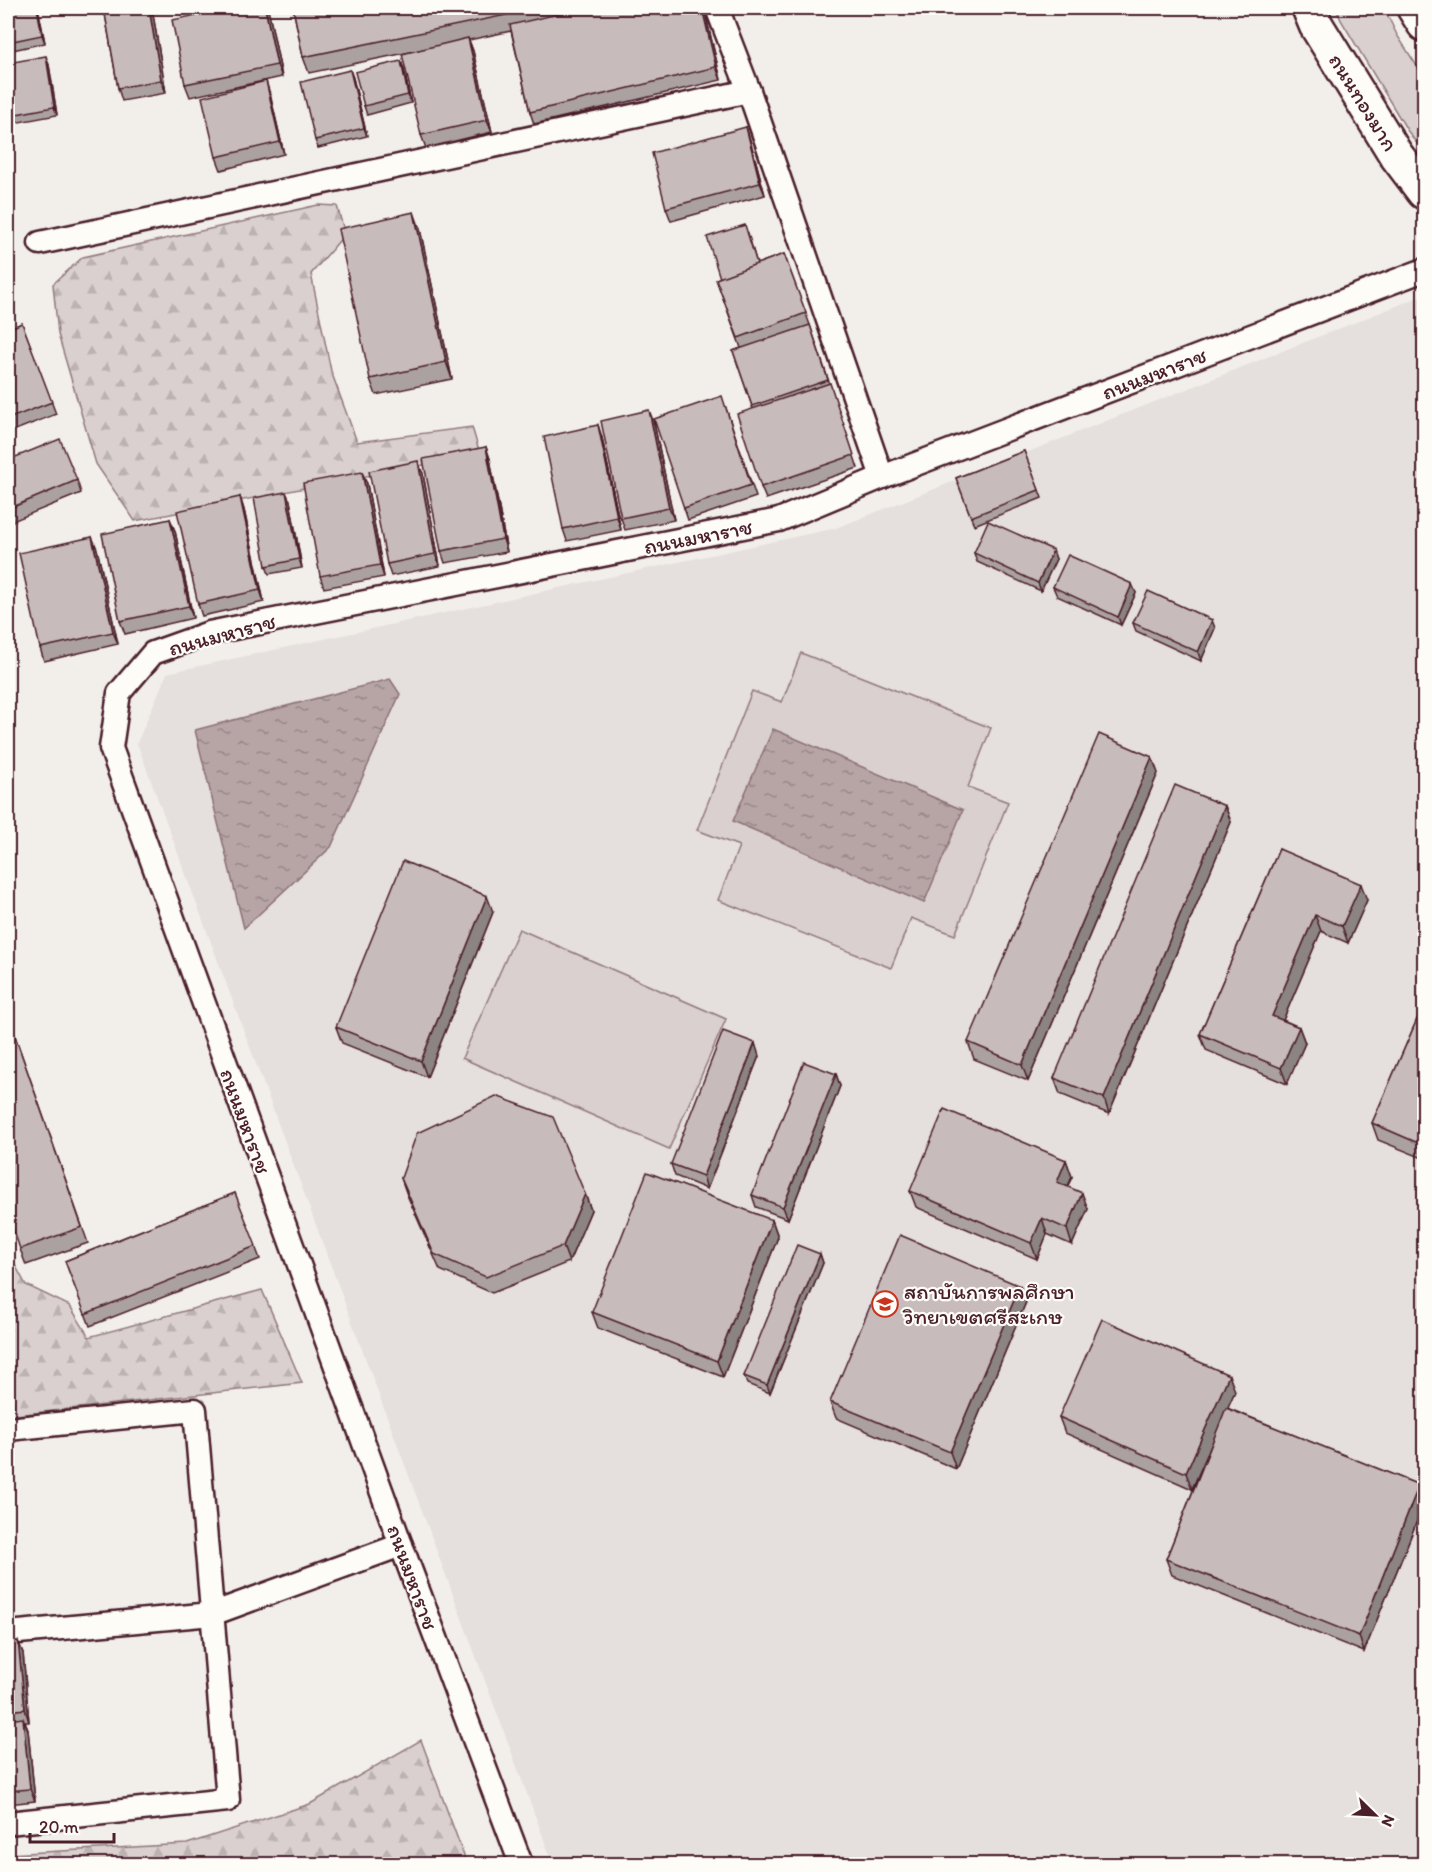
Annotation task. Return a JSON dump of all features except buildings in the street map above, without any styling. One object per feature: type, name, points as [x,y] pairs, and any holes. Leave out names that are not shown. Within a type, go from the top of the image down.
[{"type":"main road","name":"ถนนทองมาก","points":[[1309,8],[1316,26],[1396,154],[1425,192]]},
{"type":"main road","points":[[1414,8],[1425,24]]},
{"type":"street","points":[[717,8],[749,91],[882,477]]},
{"type":"street","points":[[40,243],[749,91]]},
{"type":"street","name":"ถนนมหาราช","points":[[521,1864],[401,1545],[111,748],[120,693],[153,653],[209,633],[779,520],[882,477],[1425,270]]},
{"type":"street","points":[[8,1429],[195,1410],[228,1800],[8,1823]]},
{"type":"street","points":[[8,1633],[212,1614],[401,1545]]},
{"type":"shaded area","name":"สถาบันการพลศึกษา วิทยาเขตศรีสะเกษ","points":[[1424,295],[1424,1864],[553,1864],[137,743],[167,673],[836,528]]},
{"type":"green space","points":[[1336,8],[1384,8],[1397,35],[1424,77],[1424,153],[1407,130]]},
{"type":"green space","points":[[318,205],[337,206],[345,234],[311,274],[331,371],[357,442],[472,427],[480,454],[135,521],[96,464],[58,334],[53,284],[83,257]]},
{"type":"green space","points":[[801,653],[991,728],[968,787],[1008,802],[955,935],[911,918],[891,968],[718,900],[739,846],[697,830],[752,691],[782,702]]},
{"type":"green space","points":[[519,929],[726,1019],[669,1149],[462,1058]]},
{"type":"green space","points":[[8,1252],[26,1285],[70,1306],[89,1337],[262,1290],[302,1383],[16,1415],[8,1376]]},
{"type":"green space","points":[[421,1740],[467,1864],[8,1864],[8,1854],[187,1844],[310,1804]]},
{"type":"water","points":[[390,679],[400,694],[331,847],[244,928],[195,730]]},
{"type":"water","points":[[773,729],[963,810],[924,903],[733,821]]},
{"type":"place","name":"สถาบันการพลศึกษา วิทยาเขตศรีสะเกษ","points":[[885,1304]]}]
